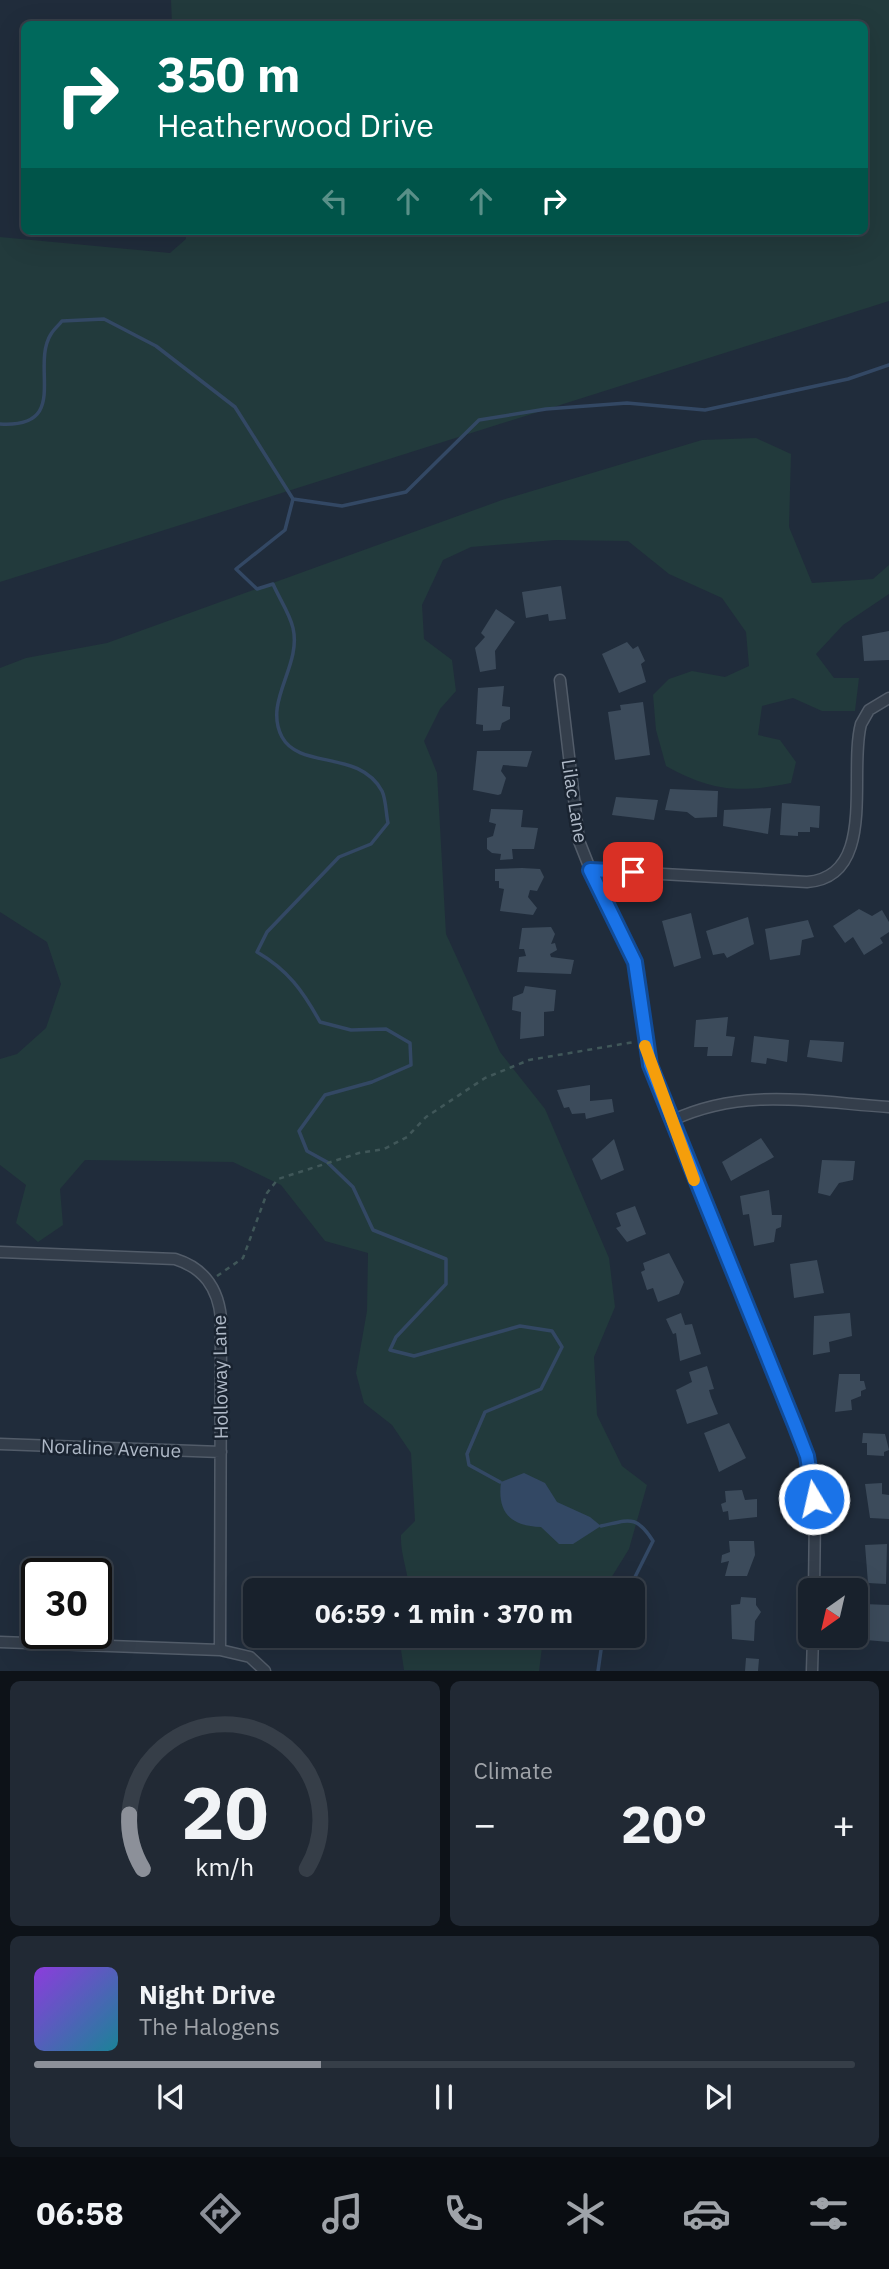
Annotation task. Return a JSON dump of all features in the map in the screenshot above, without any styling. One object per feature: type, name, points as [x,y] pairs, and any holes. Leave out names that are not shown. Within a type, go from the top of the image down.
[{"type":"street","name":"Lilac Lane","points":[[560,680],[579,841],[590,870],[635,962],[644,1040],[650,1065],[807,1456],[816,1513],[814,1578]]},
{"type":"street","points":[[590,870],[807,882],[834,874],[852,851],[861,724],[875,704],[889,698]]},
{"type":"street","points":[[673,1121],[721,1103],[754,1098],[889,1107]]},
{"type":"street","points":[[0,1252],[175,1259],[189,1263],[209,1280]]},
{"type":"street","name":"Holloway Lane","points":[[209,1280],[217,1294],[221,1318],[220,1650]]},
{"type":"street","name":"Noraline Avenue","points":[[0,1444],[221,1452]]},
{"type":"street","points":[[0,1642],[220,1650],[250,1657],[265,1671]]},
{"type":"street","points":[[812,1671],[813,1648]]},
{"type":"path","points":[[209,1280],[243,1258],[267,1193],[278,1179],[336,1159],[384,1149],[407,1137],[426,1117],[485,1077],[529,1060],[644,1040]]},
{"type":"green space","points":[[171,0],[889,0],[889,301],[0,582],[0,237],[170,253],[186,239],[186,235],[868,235],[868,21],[172,21]]},
{"type":"green space","points":[[756,438],[791,454],[789,527],[812,583],[873,579],[889,565],[889,594],[843,625],[816,654],[834,678],[859,678],[855,711],[822,711],[793,698],[762,706],[758,735],[780,740],[796,762],[791,783],[756,788],[727,788],[698,781],[666,766],[656,730],[653,695],[669,679],[692,671],[725,677],[749,666],[746,632],[722,598],[669,574],[628,541],[555,540],[471,547],[443,560],[422,605],[424,639],[452,660],[456,691],[440,709],[424,741],[437,773],[446,934],[500,1052],[545,1109],[609,1258],[615,1307],[594,1357],[597,1415],[622,1466],[647,1485],[629,1549],[611,1578],[408,1578],[401,1535],[415,1521],[411,1453],[392,1425],[364,1403],[356,1373],[367,1311],[368,1253],[325,1241],[281,1185],[233,1162],[85,1160],[60,1189],[63,1225],[38,1242],[16,1223],[26,1185],[0,1165],[0,1059],[17,1054],[46,1028],[61,984],[47,942],[0,912],[0,668],[26,658],[107,643],[502,500],[702,440]]},
{"type":"green space","points":[[542,1648],[539,1671],[404,1670],[401,1650]]},
{"type":"water","points":[[524,1473],[545,1483],[557,1502],[590,1517],[601,1526],[573,1544],[559,1544],[541,1527],[522,1524],[508,1516],[501,1502],[501,1482]]},
{"type":"building","points":[[561,586],[566,619],[549,621],[548,614],[526,618],[522,592]]},
{"type":"building","points":[[496,609],[515,622],[495,651],[496,669],[480,672],[475,648],[485,637],[481,633]]},
{"type":"building","points":[[889,631],[889,660],[864,661],[862,636]]},
{"type":"building","points":[[627,642],[633,649],[638,646],[645,661],[641,664],[646,682],[619,693],[602,654]]},
{"type":"building","points":[[504,686],[502,706],[510,707],[510,719],[502,723],[500,730],[483,731],[483,725],[476,724],[478,688]]},
{"type":"building","points":[[643,702],[650,755],[615,760],[608,712],[621,710],[620,705]]},
{"type":"building","points":[[477,751],[532,751],[527,767],[503,765],[501,771],[506,778],[501,794],[498,795],[473,790]]},
{"type":"building","points":[[670,789],[718,791],[717,817],[695,818],[687,812],[665,810]]},
{"type":"building","points":[[616,797],[658,800],[654,820],[612,815]]},
{"type":"building","points":[[782,803],[820,806],[819,828],[810,827],[810,832],[798,832],[798,836],[780,835]]},
{"type":"building","points":[[771,808],[768,834],[723,826],[724,810]]},
{"type":"building","points":[[491,809],[523,810],[521,827],[538,828],[534,849],[512,849],[513,859],[500,860],[501,854],[487,849],[487,838],[493,836],[496,824],[489,822]]},
{"type":"building","points":[[495,869],[540,869],[544,877],[537,891],[530,890],[528,897],[537,908],[533,915],[500,911],[504,889],[499,888],[499,881],[495,881]]},
{"type":"building","points":[[859,909],[872,916],[882,910],[889,922],[889,932],[880,938],[883,943],[864,955],[853,937],[845,943],[833,926]]},
{"type":"building","points":[[691,913],[701,958],[674,967],[662,921]]},
{"type":"building","points":[[748,917],[754,944],[727,958],[724,953],[713,955],[706,931]]},
{"type":"building","points":[[808,920],[814,937],[802,940],[800,955],[770,960],[765,929]]},
{"type":"building","points":[[551,927],[555,934],[551,944],[555,943],[557,950],[550,954],[551,957],[574,960],[571,974],[517,972],[519,957],[526,956],[524,949],[519,949],[522,928]]},
{"type":"building","points":[[525,986],[556,990],[554,1011],[544,1012],[544,1036],[520,1039],[521,1012],[512,1010],[513,997],[523,993]]},
{"type":"building","points":[[728,1017],[726,1036],[735,1037],[732,1056],[707,1056],[708,1047],[694,1047],[696,1020]]},
{"type":"building","points":[[754,1036],[789,1040],[787,1062],[767,1058],[766,1064],[751,1062]]},
{"type":"building","points":[[810,1040],[844,1042],[842,1062],[807,1057]]},
{"type":"building","points":[[590,1085],[590,1101],[612,1099],[614,1112],[586,1119],[585,1113],[572,1114],[569,1107],[564,1108],[557,1090]]},
{"type":"building","points":[[761,1138],[774,1157],[731,1181],[722,1162]]},
{"type":"building","points":[[614,1139],[624,1170],[601,1180],[592,1159]]},
{"type":"building","points":[[822,1160],[855,1161],[853,1180],[839,1183],[830,1196],[818,1193]]},
{"type":"building","points":[[769,1190],[772,1215],[782,1215],[781,1227],[776,1229],[774,1242],[754,1246],[749,1214],[743,1215],[740,1196]]},
{"type":"building","points":[[635,1206],[646,1234],[627,1242],[616,1228],[621,1226],[616,1213]]},
{"type":"building","points":[[669,1253],[684,1282],[679,1294],[658,1302],[653,1288],[647,1290],[641,1272],[645,1270],[643,1263]]},
{"type":"building","points":[[817,1260],[824,1293],[794,1298],[790,1264]]},
{"type":"building","points":[[681,1313],[685,1325],[692,1324],[701,1354],[680,1361],[676,1333],[673,1334],[666,1319]]},
{"type":"building","points":[[850,1313],[852,1336],[829,1342],[830,1352],[813,1355],[814,1316]]},
{"type":"building","points":[[707,1366],[714,1389],[709,1390],[718,1414],[687,1424],[676,1390],[692,1382],[689,1372]]},
{"type":"building","points":[[839,1374],[860,1374],[860,1381],[864,1381],[866,1389],[861,1391],[861,1396],[851,1400],[852,1410],[835,1412]]},
{"type":"building","points":[[729,1423],[746,1458],[719,1472],[704,1433]]},
{"type":"building","points":[[863,1433],[885,1434],[889,1450],[884,1452],[884,1456],[867,1455],[867,1443],[862,1443]]},
{"type":"building","points":[[882,1483],[882,1494],[889,1495],[889,1519],[870,1518],[865,1484]]},
{"type":"building","points":[[742,1490],[745,1500],[757,1499],[757,1517],[729,1520],[728,1511],[723,1512],[721,1504],[726,1502],[725,1491]]},
{"type":"building","points":[[729,1541],[754,1541],[755,1555],[747,1576],[725,1576],[729,1561],[721,1563],[722,1555],[730,1552]]},
{"type":"building","points":[[887,1544],[886,1584],[868,1583],[865,1545]]},
{"type":"building","points":[[741,1597],[756,1598],[756,1605],[761,1612],[755,1621],[754,1641],[732,1639],[731,1605],[740,1604]]},
{"type":"building","points":[[868,1604],[889,1605],[889,1642],[868,1640]]},
{"type":"building","points":[[746,1658],[759,1659],[758,1671],[745,1671]]},
{"type":"waterway","points":[[0,424],[22,423],[35,416],[42,406],[46,348],[51,334],[62,321],[104,319],[156,346],[235,407],[293,499],[285,530],[236,569],[257,589],[273,584],[293,628],[292,656],[277,710],[277,724],[282,737],[291,747],[315,758],[359,769],[372,778],[382,791],[388,823],[371,844],[339,857],[267,932],[257,952],[278,966],[294,982],[320,1022],[351,1030],[386,1029],[410,1043],[411,1065],[372,1082],[325,1095],[299,1131],[307,1151],[327,1162],[353,1187],[373,1230],[446,1259],[446,1284],[396,1337],[390,1350],[414,1356],[520,1326],[552,1331],[562,1347],[541,1389],[485,1412],[467,1454],[469,1465],[500,1482]]},
{"type":"waterway","points":[[293,499],[342,506],[406,492],[479,420],[546,409],[627,403],[705,410],[848,379],[889,365]]},
{"type":"waterway","points":[[601,1526],[631,1521],[642,1526],[653,1541],[634,1578]]},
{"type":"waterway","points":[[598,1671],[601,1648]]},
{"type":"slow traffic","points":[[645,1046],[694,1180]]},
{"type":"route","points":[[633,872],[590,870],[635,962],[641,1021],[650,1065],[807,1456],[814,1499]]}]
